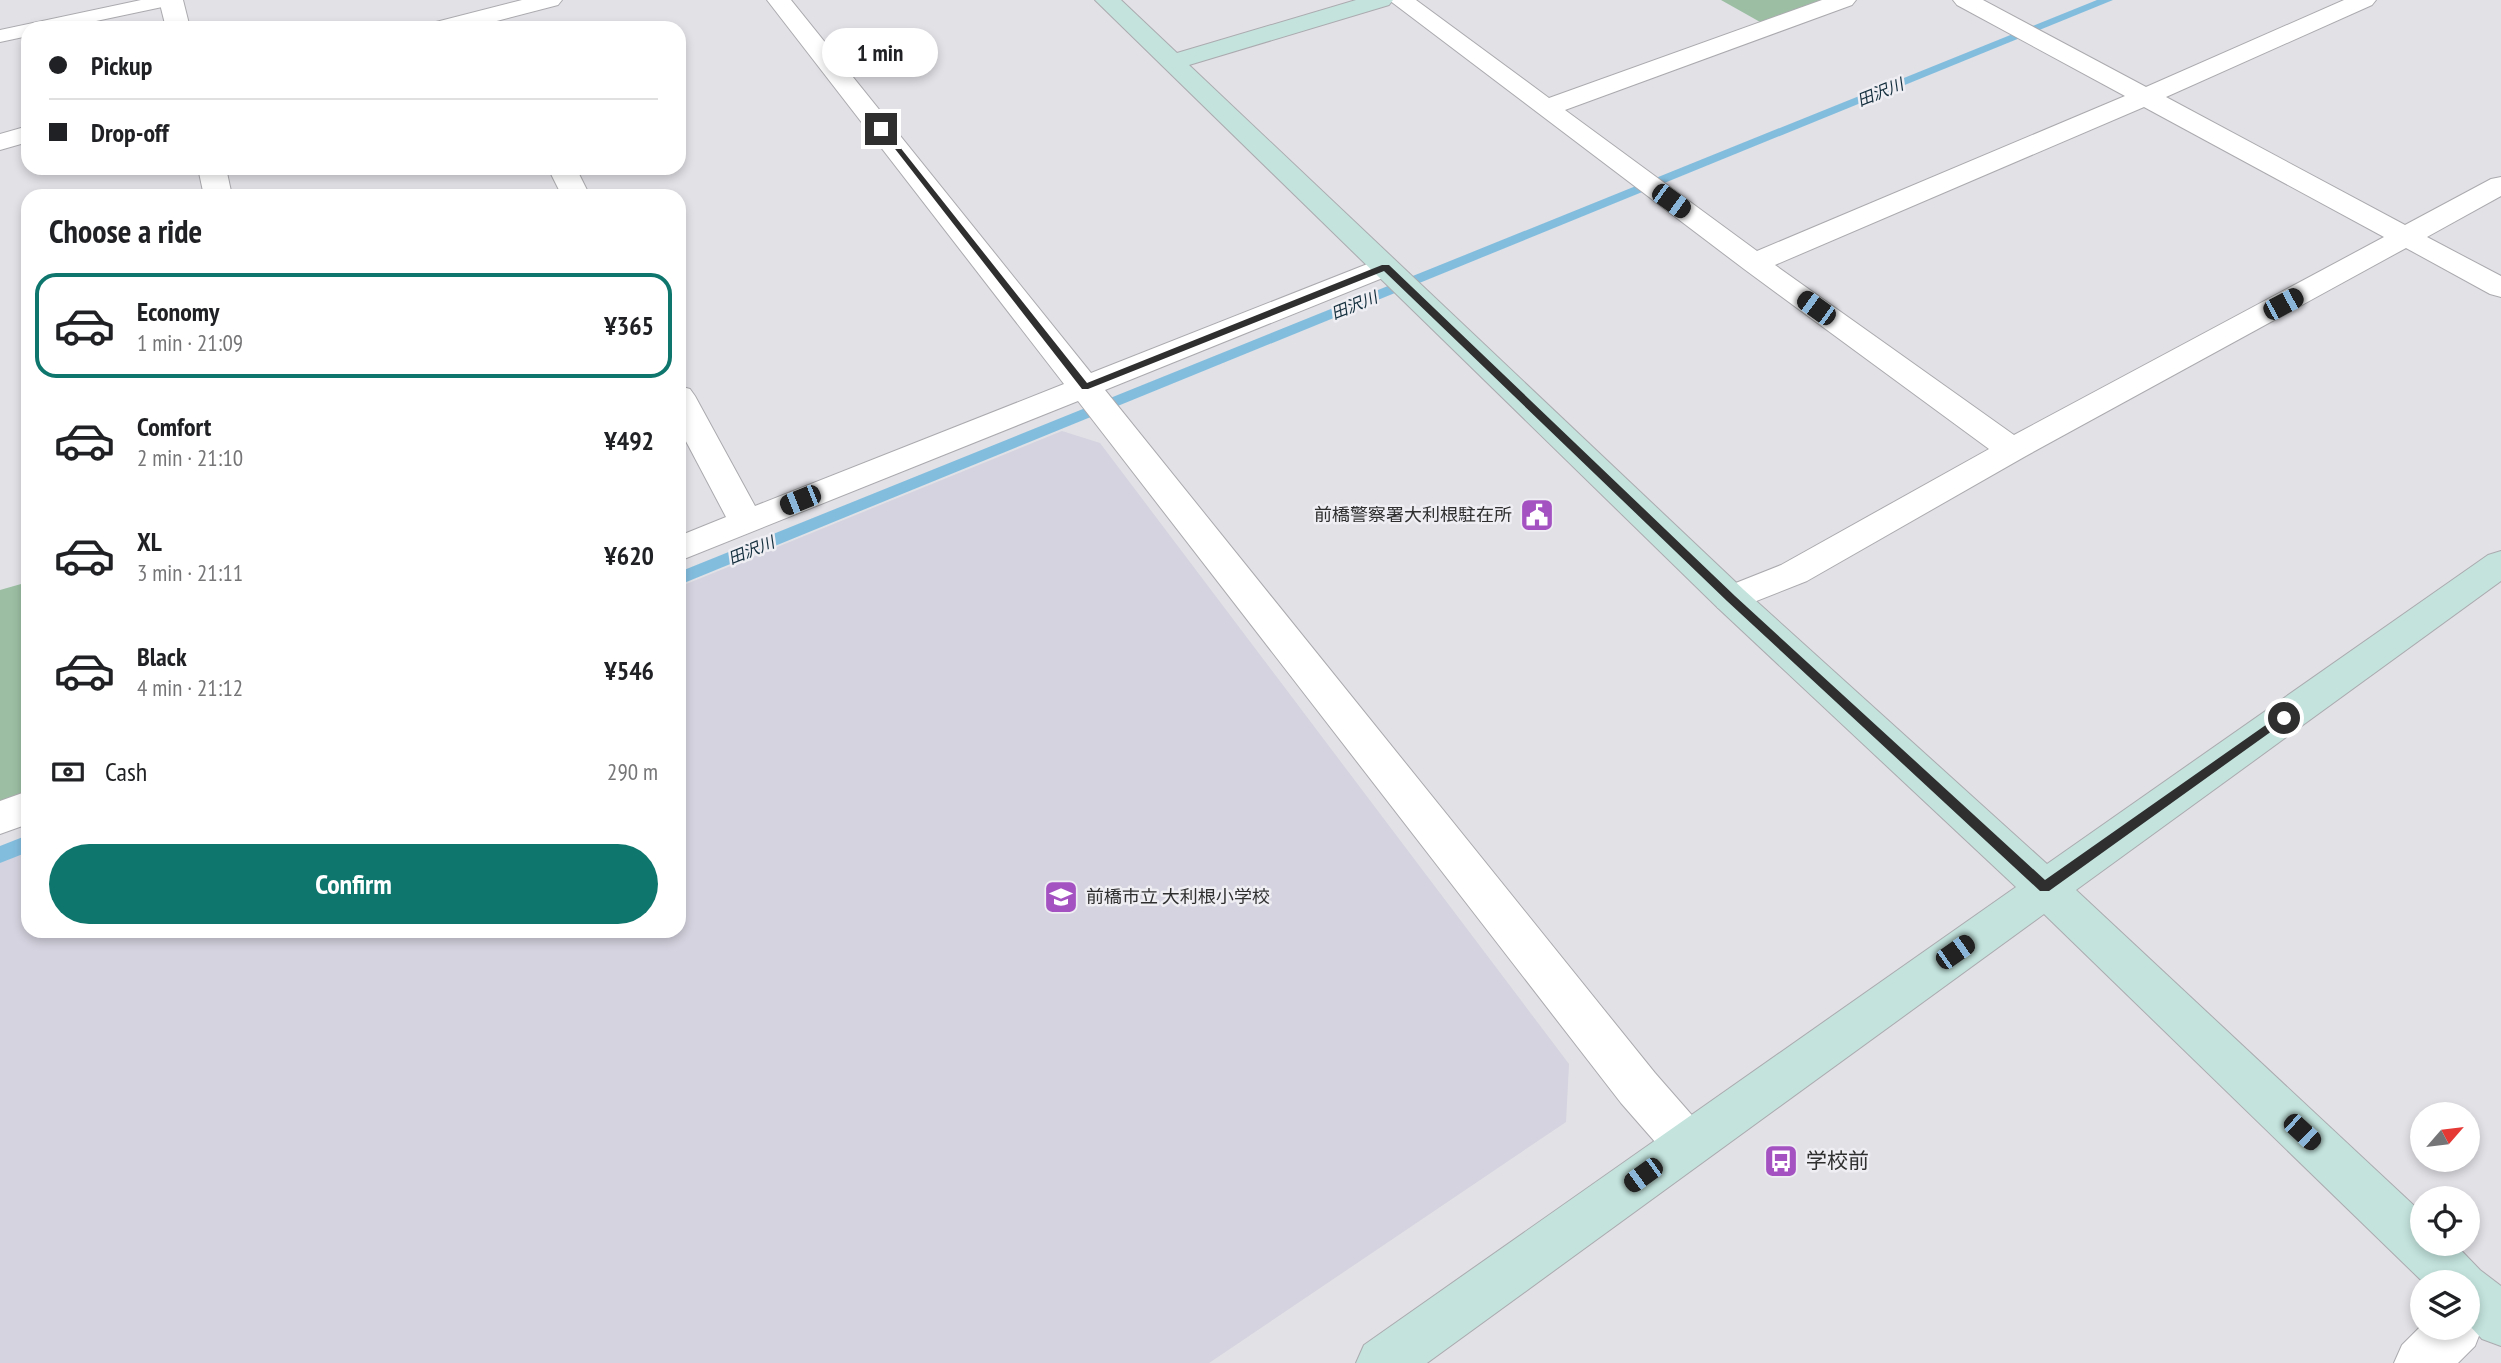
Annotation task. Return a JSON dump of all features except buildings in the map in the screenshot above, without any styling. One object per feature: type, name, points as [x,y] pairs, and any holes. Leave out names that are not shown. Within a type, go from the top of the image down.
[{"type":"street","points":[[169,0],[176,21]]},
{"type":"street","points":[[492,21],[550,0]]},
{"type":"street","points":[[779,0],[1638,1088],[1687,1144]]},
{"type":"street","points":[[1107,0],[1174,61],[1731,599],[2045,888],[2441,1270]]},
{"type":"street","points":[[1174,61],[1381,0]]},
{"type":"street","points":[[1401,0],[1754,263],[2012,450]]},
{"type":"street","points":[[1546,108],[1844,0]]},
{"type":"street","points":[[1965,0],[2501,288]]},
{"type":"street","points":[[1754,263],[2145,97],[2364,0]]},
{"type":"street","points":[[0,142],[21,136]]},
{"type":"street","points":[[1731,599],[1794,573],[2012,450],[2501,185]]},
{"type":"street","points":[[686,546],[1385,267]]},
{"type":"street","points":[[686,410],[735,506],[749,521]]},
{"type":"street","points":[[1383,1363],[2501,563]]},
{"type":"street","points":[[0,818],[21,810]]},
{"type":"street","points":[[2421,1363],[2442,1340]]},
{"type":"lane","points":[[70,21],[169,0]]},
{"type":"lane","points":[[0,36],[21,32]]},
{"type":"shaded area","name":"前橋市立 大利根小学校","points":[[1062,431],[1100,443],[1569,1064],[1566,1122],[1209,1363],[0,1363],[0,862],[21,854],[21,938],[686,938],[686,584]]},
{"type":"green space","points":[[1721,0],[1834,0],[1769,27]]},
{"type":"green space","points":[[21,584],[21,796],[0,804],[0,590]]},
{"type":"waterway","name":"田沢川","points":[[686,576],[2107,0]]},
{"type":"waterway","name":"田沢川","points":[[0,855],[21,846]]},
{"type":"place","name":"前橋警察署大利根駐在所","points":[[1537,515]]},
{"type":"place","name":"前橋市立 大利根小学校","points":[[1061,897]]},
{"type":"place","name":"学校前","points":[[1781,1161]]},
{"type":"route","points":[[881,129],[1085,387],[1385,267],[1731,599],[2045,888],[2284,718]]}]
